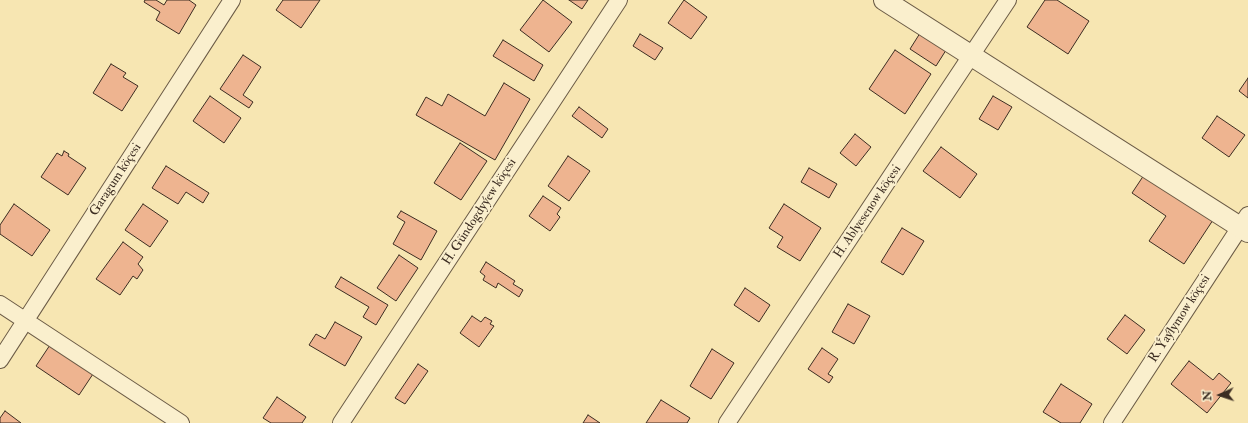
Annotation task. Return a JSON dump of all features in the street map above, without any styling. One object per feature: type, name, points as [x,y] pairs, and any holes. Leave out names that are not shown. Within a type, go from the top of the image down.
[{"type":"street","name":"Garagum köçesi","points":[[0,360],[232,0]]},
{"type":"street","name":"H. Gündogdyýew köçesi","points":[[341,423],[619,0]]},
{"type":"street","points":[[884,0],[971,56],[1245,225]]},
{"type":"street","name":"H. Ablyesenow köçesi","points":[[727,423],[1008,0]]},
{"type":"street","name":"R. Ýaýlymow köçesi","points":[[1112,423],[1245,225]]},
{"type":"street","points":[[0,304],[181,423]]},
{"type":"building","points":[[145,0],[156,0],[164,5],[167,0],[189,0],[196,5],[179,34],[156,20],[160,12],[144,2]]},
{"type":"building","points":[[283,0],[320,0],[301,28],[276,10]]},
{"type":"building","points":[[543,0],[572,22],[549,52],[520,30]]},
{"type":"building","points":[[569,0],[588,0],[582,9]]},
{"type":"building","points":[[684,0],[707,17],[691,39],[668,23]]},
{"type":"building","points":[[1045,0],[1057,0],[1089,21],[1068,54],[1027,27]]},
{"type":"building","points":[[922,30],[948,47],[936,66],[910,49]]},
{"type":"building","points":[[640,34],[663,48],[655,60],[633,46]]},
{"type":"building","points":[[503,40],[543,65],[534,81],[493,56]]},
{"type":"building","points":[[895,50],[931,74],[905,114],[869,89]]},
{"type":"building","points":[[243,55],[261,67],[243,95],[253,102],[249,108],[220,89]]},
{"type":"building","points":[[111,64],[126,73],[123,77],[138,86],[122,111],[93,93]]},
{"type":"building","points":[[1248,78],[1248,98],[1239,91]]},
{"type":"building","points":[[504,83],[530,99],[495,160],[416,115],[426,97],[442,106],[448,94],[485,116]]},
{"type":"building","points":[[210,96],[241,118],[224,143],[193,121]]},
{"type":"building","points":[[993,96],[1012,107],[998,130],[979,119]]},
{"type":"building","points":[[579,107],[608,129],[602,138],[572,116]]},
{"type":"building","points":[[1217,116],[1245,135],[1229,157],[1202,138]]},
{"type":"building","points":[[855,134],[871,147],[856,166],[840,153]]},
{"type":"building","points":[[460,143],[487,161],[461,200],[434,183]]},
{"type":"building","points":[[941,147],[977,174],[960,198],[923,171]]},
{"type":"building","points":[[64,151],[69,154],[68,156],[86,168],[68,195],[41,177],[57,153],[62,156]]},
{"type":"building","points":[[568,156],[590,171],[569,201],[548,186]]},
{"type":"building","points":[[166,166],[209,193],[203,203],[186,192],[178,204],[152,188]]},
{"type":"building","points":[[809,168],[837,184],[829,198],[801,182]]},
{"type":"building","points":[[1144,175],[1213,220],[1184,264],[1149,241],[1166,216],[1132,193]]},
{"type":"building","points":[[543,196],[561,208],[557,214],[560,217],[550,231],[529,216]]},
{"type":"building","points":[[14,204],[50,230],[32,256],[0,234],[0,225]]},
{"type":"building","points":[[143,204],[168,221],[150,247],[125,230]]},
{"type":"building","points":[[784,204],[821,228],[800,261],[777,247],[783,237],[769,228]]},
{"type":"building","points":[[401,211],[437,231],[421,260],[393,244],[405,222],[397,217]]},
{"type":"building","points":[[902,228],[924,241],[903,275],[881,262]]},
{"type":"building","points":[[123,242],[143,257],[138,264],[143,270],[137,279],[133,276],[120,295],[96,279]]},
{"type":"building","points":[[399,255],[418,268],[396,301],[377,288]]},
{"type":"building","points":[[486,262],[515,281],[513,284],[523,290],[519,297],[498,283],[496,288],[483,280],[485,276],[480,272]]},
{"type":"building","points":[[341,277],[388,305],[376,325],[363,317],[369,307],[335,287]]},
{"type":"building","points":[[745,288],[770,305],[759,322],[734,305]]},
{"type":"building","points":[[848,304],[870,316],[854,344],[832,332]]},
{"type":"building","points":[[1125,315],[1145,330],[1127,354],[1107,339]]},
{"type":"building","points":[[472,316],[481,322],[485,317],[492,321],[490,324],[494,326],[479,347],[460,333]]},
{"type":"building","points":[[335,322],[362,337],[345,366],[309,345],[316,334],[325,339]]},
{"type":"building","points":[[50,345],[93,374],[79,395],[36,366]]},
{"type":"building","points":[[822,348],[838,359],[828,374],[833,377],[829,383],[808,369]]},
{"type":"building","points":[[712,349],[734,363],[711,399],[690,386]]},
{"type":"building","points":[[1189,361],[1213,380],[1219,373],[1231,383],[1207,413],[1171,384]]},
{"type":"building","points":[[418,364],[428,371],[405,404],[395,398]]},
{"type":"building","points":[[1061,384],[1092,404],[1080,423],[1061,423],[1043,412]]},
{"type":"building","points":[[277,397],[306,417],[302,423],[271,423],[263,418]]},
{"type":"building","points":[[661,400],[690,418],[687,423],[646,423]]},
{"type":"building","points":[[5,411],[21,423],[0,423],[0,418]]},
{"type":"building","points":[[588,415],[600,423],[583,423]]}]
